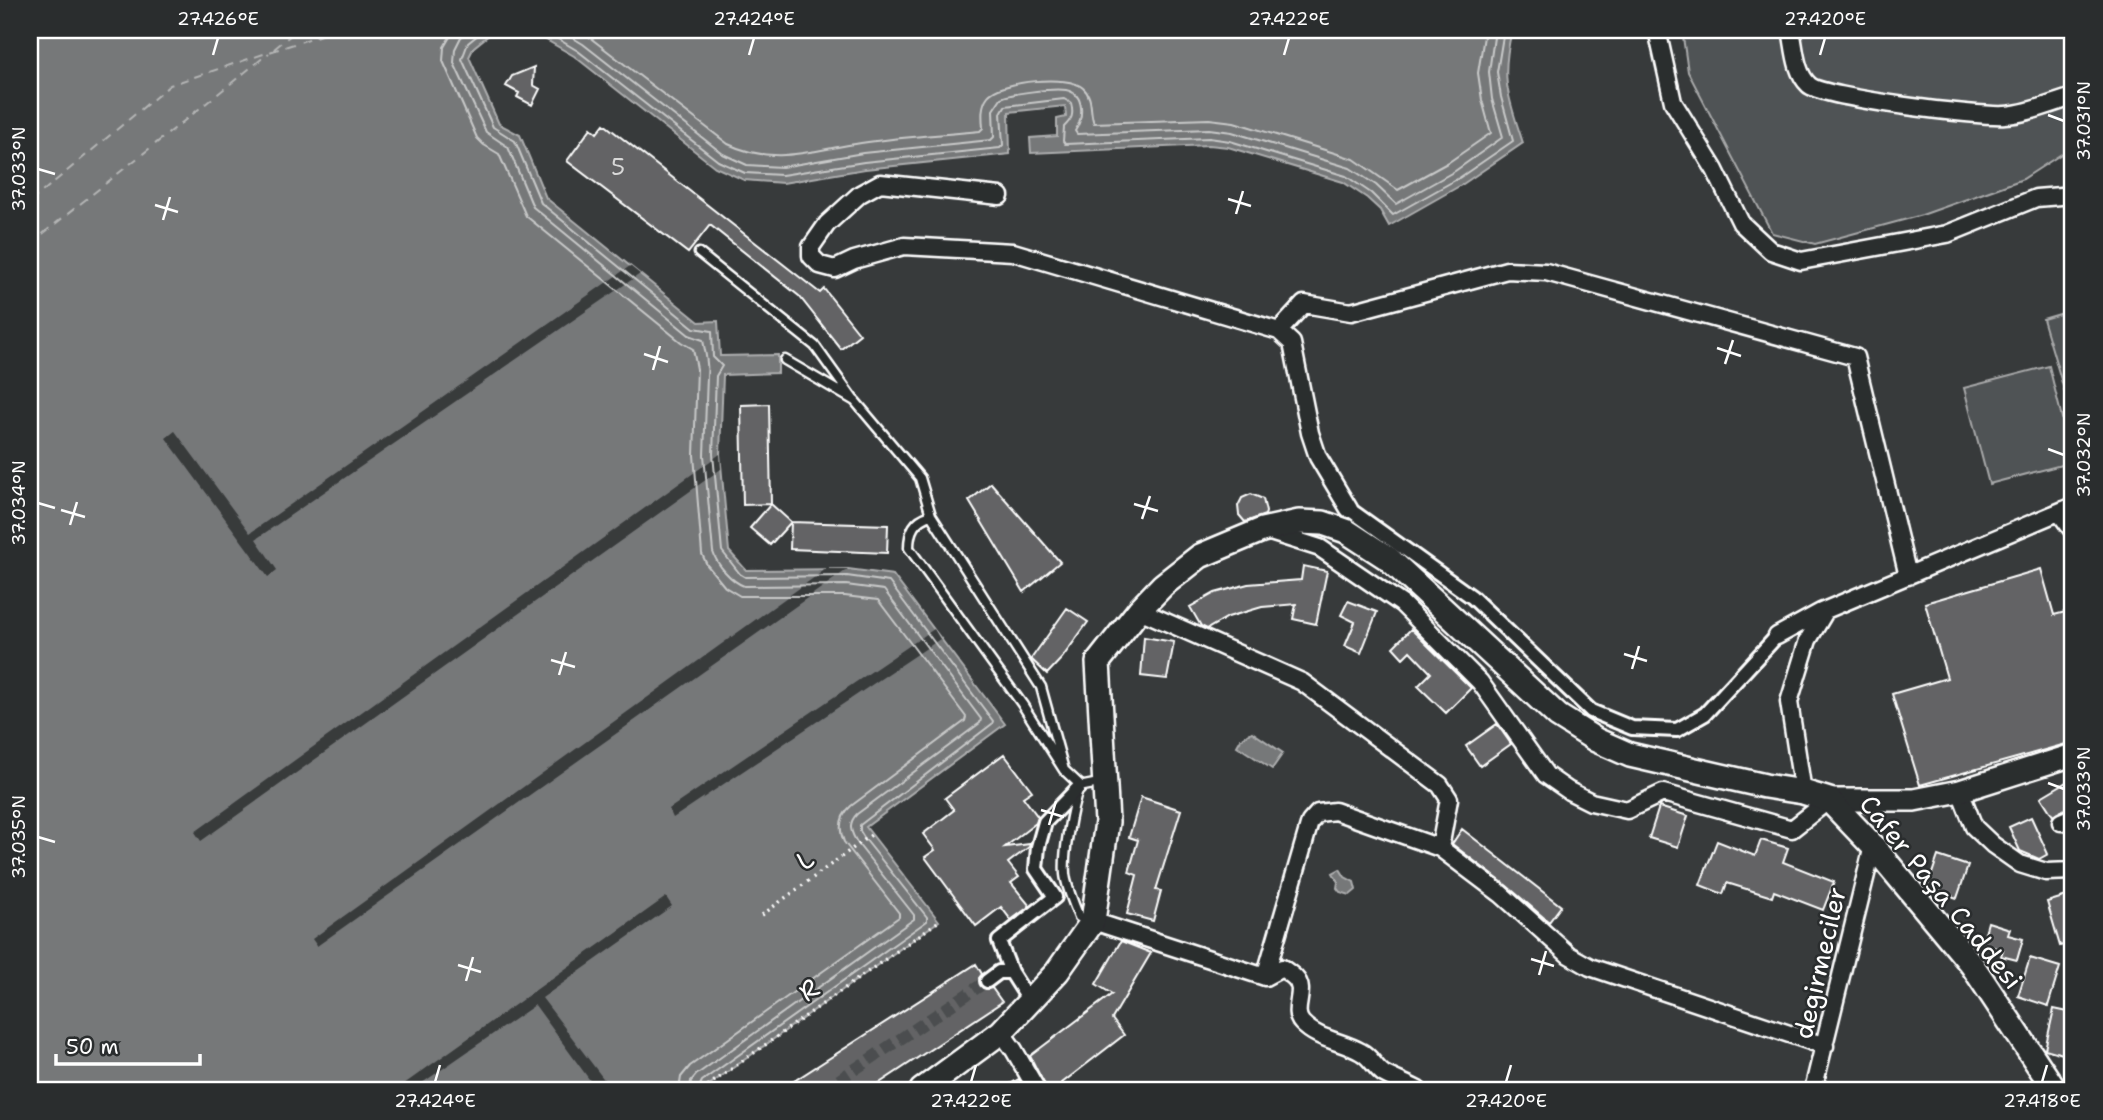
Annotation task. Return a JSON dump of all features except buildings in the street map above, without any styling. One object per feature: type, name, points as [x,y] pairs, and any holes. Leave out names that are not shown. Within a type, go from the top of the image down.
[{"type":"main road","points":[[922,1090],[1001,1032],[1057,972],[1091,922],[1107,822],[1098,662],[1139,610],[1163,585],[1200,556],[1262,530],[1299,522],[1323,523],[1346,531],[1389,559],[1558,716],[1596,740],[1630,755],[1829,800]]},
{"type":"main road","name":"Cafer Paşa Caddesi","points":[[1829,800],[1873,846],[1972,965],[2055,1090]]},
{"type":"street","points":[[1657,30],[1673,102],[1715,170],[1741,223],[1770,251],[1801,261],[1841,254],[1947,234],[2036,198],[2073,195]]},
{"type":"street","points":[[1791,30],[1800,74],[1808,85],[1817,91],[1947,111],[2006,116],[2073,97]]},
{"type":"street","points":[[1000,196],[880,183],[860,194],[827,224],[811,247],[811,256],[820,265],[835,269],[854,260],[904,246],[1013,252],[1279,331],[1292,343],[1310,433],[1318,457],[1349,509],[1472,597],[1591,711],[1632,728],[1677,730],[1704,714],[1777,636],[1826,610],[2066,509],[2073,531]]},
{"type":"street","points":[[1279,331],[1304,304],[1351,312],[1507,270],[1546,272],[1855,357],[1908,576]]},
{"type":"street","points":[[1262,530],[1320,548],[1402,604],[1480,682],[1546,775],[1591,802],[1627,810],[1663,793],[1792,829],[1829,800],[1914,800],[1960,791],[2073,755]]},
{"type":"street","points":[[1139,610],[1302,682],[1440,785],[1449,799],[1440,848]]},
{"type":"street","points":[[1803,792],[1789,702],[1808,640],[1826,610]]},
{"type":"street","points":[[1025,994],[1011,972],[999,941],[1055,897],[1037,869],[1038,847],[1045,822],[1080,787]]},
{"type":"street","points":[[1960,791],[1973,827],[1993,845],[2020,864],[2046,872],[2073,871]]},
{"type":"street","points":[[1265,977],[1310,822],[1318,813],[1335,811],[1440,848],[1501,894],[1569,955],[1590,967],[1825,1046]]},
{"type":"street","name":"degirmeciler","points":[[1813,1090],[1873,846]]},
{"type":"street","points":[[1091,922],[1265,977],[1282,968],[1295,978],[1299,985],[1297,1011],[1298,1018],[1304,1025],[1320,1036],[1358,1050],[1370,1057],[1385,1074],[1418,1090]]},
{"type":"street","points":[[987,981],[999,972],[1011,972]]},
{"type":"street","points":[[1001,1032],[1037,1090]]},
{"type":"lane","points":[[699,253],[815,346],[855,401],[920,478],[931,515],[1041,687],[1064,769]]},
{"type":"lane","points":[[785,360],[855,401]]},
{"type":"lane","points":[[931,515],[920,518],[909,533],[909,548],[1022,705],[1064,769],[1080,787]]},
{"type":"lane","points":[[1080,787],[1105,782]]},
{"type":"lane","points":[[1080,787],[1073,803],[1065,877],[1079,917],[1091,922]]},
{"type":"path","name":"L","points":[[762,915],[871,835]]},
{"type":"path","name":"R","points":[[702,1090],[939,921]]},
{"type":"shaded area","points":[[1682,30],[2073,30],[2073,119],[2067,120],[2066,151],[2023,179],[1922,215],[1815,244],[1772,233],[1688,72]]},
{"type":"shaded area","points":[[2073,310],[2073,420],[2043,319]]},
{"type":"shaded area","points":[[2049,366],[2073,462],[1989,484],[1964,388]]},
{"type":"water","points":[[30,30],[495,30],[474,47],[469,57],[499,124],[520,135],[546,198],[699,322],[718,321],[720,356],[778,355],[778,373],[723,375],[720,454],[729,551],[746,570],[848,569],[893,575],[1005,724],[866,827],[939,921],[702,1090],[30,1090]]},
{"type":"water","points":[[529,30],[1512,30],[1508,47],[1507,88],[1523,143],[1463,184],[1389,226],[1380,210],[1343,182],[1228,147],[1209,145],[1031,153],[1030,138],[1057,136],[1057,119],[1066,117],[1065,106],[1009,112],[1010,154],[865,169],[783,183],[744,180],[715,167],[574,56]]},
{"type":"water","points":[[1252,732],[1283,753],[1272,769],[1237,746],[1241,739]]},
{"type":"water","points":[[1340,869],[1345,877],[1354,882],[1356,890],[1350,895],[1337,888],[1338,882],[1333,873]]},
{"type":"pier","points":[[630,266],[640,274],[256,539],[277,570],[268,577],[166,438],[175,431],[250,533]]},
{"type":"pier","points":[[720,454],[721,469],[201,841],[195,832]]},
{"type":"pier","points":[[826,569],[848,569],[317,946],[312,939]]},
{"type":"pier","points":[[934,629],[940,639],[673,818],[669,809]]},
{"type":"pier","points":[[666,897],[672,906],[542,998],[612,1090],[597,1090],[535,1005],[412,1090],[402,1090],[400,1087]]},
{"type":"ferry route","points":[[274,49],[297,30]]},
{"type":"ferry route","points":[[30,202],[170,85],[336,30]]},
{"type":"ferry route","points":[[30,244],[269,53]]},
{"type":"tunnel","points":[[824,1090],[987,981]]}]
